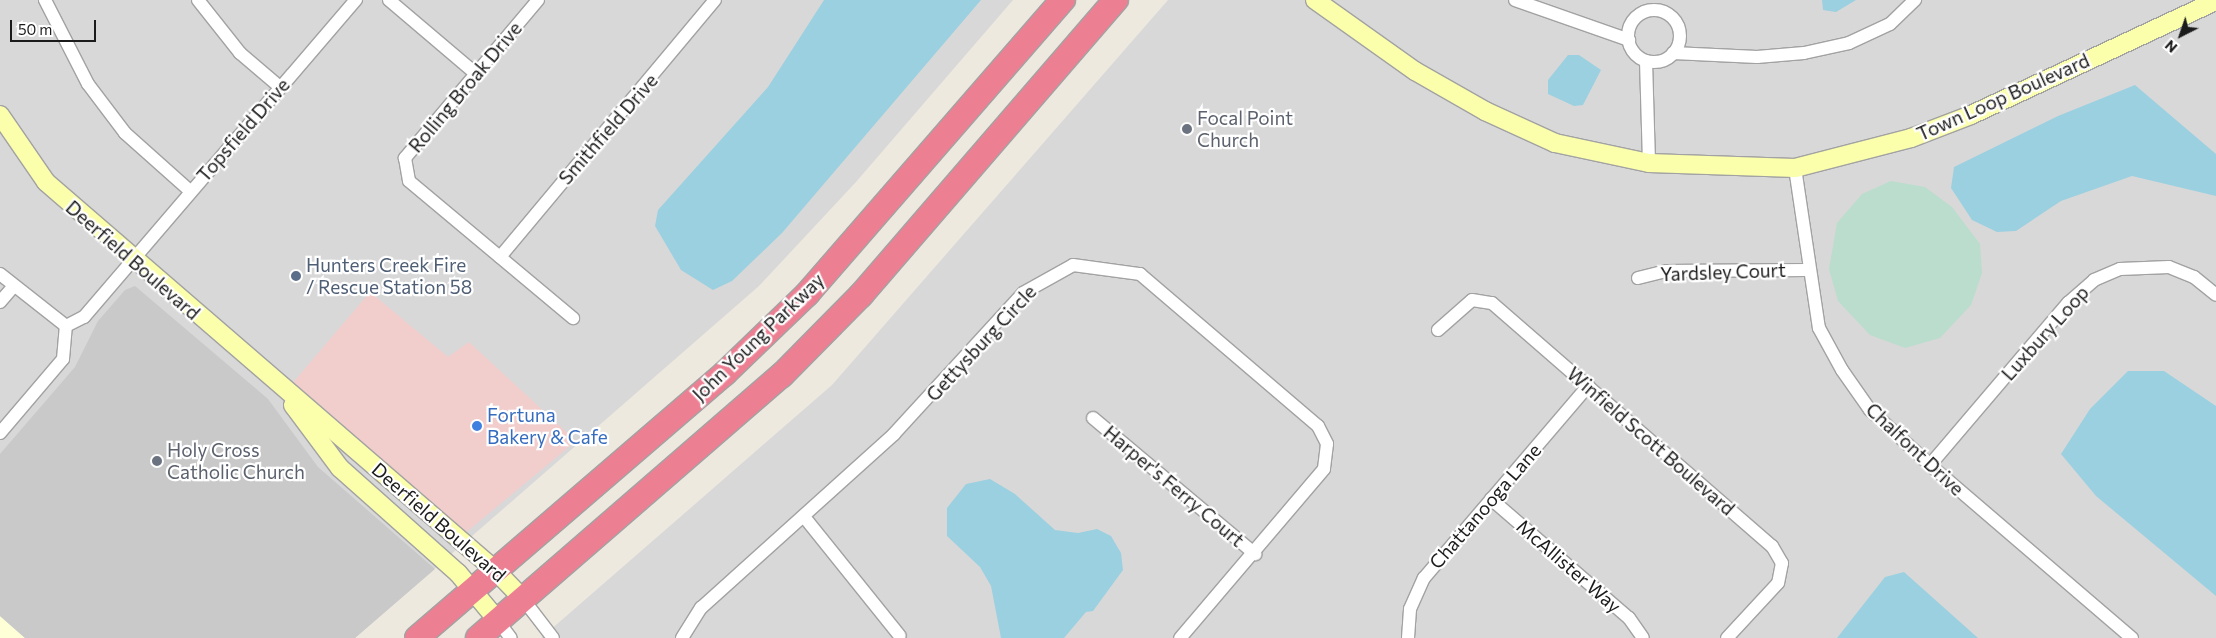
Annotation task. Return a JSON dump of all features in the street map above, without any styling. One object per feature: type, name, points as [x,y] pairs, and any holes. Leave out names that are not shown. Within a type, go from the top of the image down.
[{"type":"highway","name":"John Young Parkway","points":[[417,638],[725,373],[807,294],[1063,0]]},
{"type":"highway","name":"John Young Parkway","points":[[478,638],[505,629],[524,599],[782,375],[855,301],[1116,0]]},
{"type":"street","points":[[45,0],[64,45],[125,133],[190,191]]},
{"type":"street","points":[[198,0],[240,53],[280,87]]},
{"type":"street","name":"Topsfield Drive","points":[[66,326],[84,317],[190,191],[356,0]]},
{"type":"street","points":[[389,0],[475,74]]},
{"type":"street","name":"Rolling Broak Drive","points":[[500,257],[409,180],[405,158],[538,0]]},
{"type":"street","name":"Smithfield Drive","points":[[500,257],[715,0]]},
{"type":"street","name":"Town Loop Boulevard","points":[[1315,0],[1353,31],[1485,111],[1555,143],[1649,163],[1795,168],[1912,138],[1971,115],[2216,1]]},
{"type":"street","points":[[1515,0],[1629,40]]},
{"type":"street","points":[[1674,54],[1679,29],[1661,12],[1637,17],[1629,40],[1635,53],[1646,61],[1661,61],[1674,54],[1758,57],[1804,53],[1849,43],[1890,24],[1914,0]]},
{"type":"street","points":[[1646,61],[1649,163]]},
{"type":"street","name":"Deerfield Boulevard","points":[[0,115],[46,182],[133,261],[495,570],[524,599]]},
{"type":"street","name":"Chalfont Drive","points":[[1795,168],[1807,270],[1819,328],[1842,370],[1870,410],[1930,465],[2132,638]]},
{"type":"street","points":[[500,257],[573,318]]},
{"type":"street","name":"Gettysburg Circle","points":[[682,638],[701,608],[805,518],[894,434],[1023,293],[1073,265],[1105,266],[1140,274],[1318,426],[1328,444],[1324,469],[1255,554],[1180,638]]},
{"type":"street","name":"Luxbury Loop","points":[[1930,465],[2068,303],[2094,280],[2120,269],[2169,267],[2194,277],[2216,295]]},
{"type":"street","name":"Yardsley Court","points":[[1638,278],[1666,271],[1807,270]]},
{"type":"street","points":[[0,274],[66,326],[63,359],[0,433]]},
{"type":"street","points":[[0,302],[14,286]]},
{"type":"street","name":"Winfield Scott Boulevard","points":[[1438,330],[1464,304],[1482,299],[1588,386],[1779,554],[1782,573],[1778,583],[1727,638]]},
{"type":"street","name":"Chattanooga Lane","points":[[1408,638],[1410,610],[1424,578],[1588,386]]},
{"type":"street","name":"Deerfield Boulevard","points":[[283,390],[314,439],[340,468],[474,590],[505,629]]},
{"type":"street","name":"Harper's Ferry Court","points":[[1093,418],[1255,554]]},
{"type":"street","name":"McAllister Way","points":[[1491,499],[1629,618],[1643,638]]},
{"type":"street","points":[[805,518],[900,636]]},
{"type":"street","points":[[524,599],[552,638]]},
{"type":"shaded area","points":[[0,0],[1013,0],[856,182],[759,286],[355,638],[0,638]]},
{"type":"shaded area","points":[[1168,0],[2216,0],[2216,638],[541,638],[832,385]]},
{"type":"shaded area","points":[[1891,181],[1925,187],[1952,207],[1980,244],[1982,273],[1971,305],[1940,338],[1905,348],[1870,335],[1838,301],[1829,269],[1837,223],[1862,194]]},
{"type":"shaded area","name":"Holy Cross Catholic Church","points":[[135,286],[268,399],[318,467],[435,569],[355,638],[25,638],[0,616],[0,454],[75,367],[98,321],[125,290]]},
{"type":"shaded area","points":[[370,292],[448,357],[469,342],[576,441],[464,534],[291,385]]},
{"type":"shaded area","points":[[0,616],[25,638],[0,638]]},
{"type":"water","points":[[824,0],[981,0],[782,233],[732,281],[713,290],[681,270],[655,226],[658,210],[768,87]]},
{"type":"water","points":[[1822,0],[1856,0],[1836,12],[1823,10]]},
{"type":"water","points":[[1568,55],[1579,55],[1601,70],[1583,105],[1574,106],[1548,94],[1548,80]]},
{"type":"water","points":[[2135,85],[2216,154],[2216,196],[2132,176],[2061,201],[2016,231],[1997,232],[1972,220],[1951,188],[1954,167],[2058,116]]},
{"type":"water","points":[[2128,371],[2164,371],[2216,406],[2216,596],[2096,496],[2061,454],[2090,409]]},
{"type":"water","points":[[990,479],[1015,494],[1055,530],[1078,533],[1097,529],[1111,536],[1121,553],[1123,570],[1093,611],[1086,612],[1064,638],[1001,638],[991,586],[980,567],[947,536],[947,508],[966,484]]},
{"type":"water","points":[[1904,572],[1978,638],[1837,638],[1885,577]]},
{"type":"place","name":"Focal Point Church","points":[[1187,129]]},
{"type":"place","name":"Hunters Creek Fire / Rescue Station 58","points":[[296,276]]},
{"type":"place","name":"Fortuna Bakery & Cafe","points":[[477,426]]},
{"type":"place","name":"Holy Cross Catholic Church","points":[[157,461]]}]
